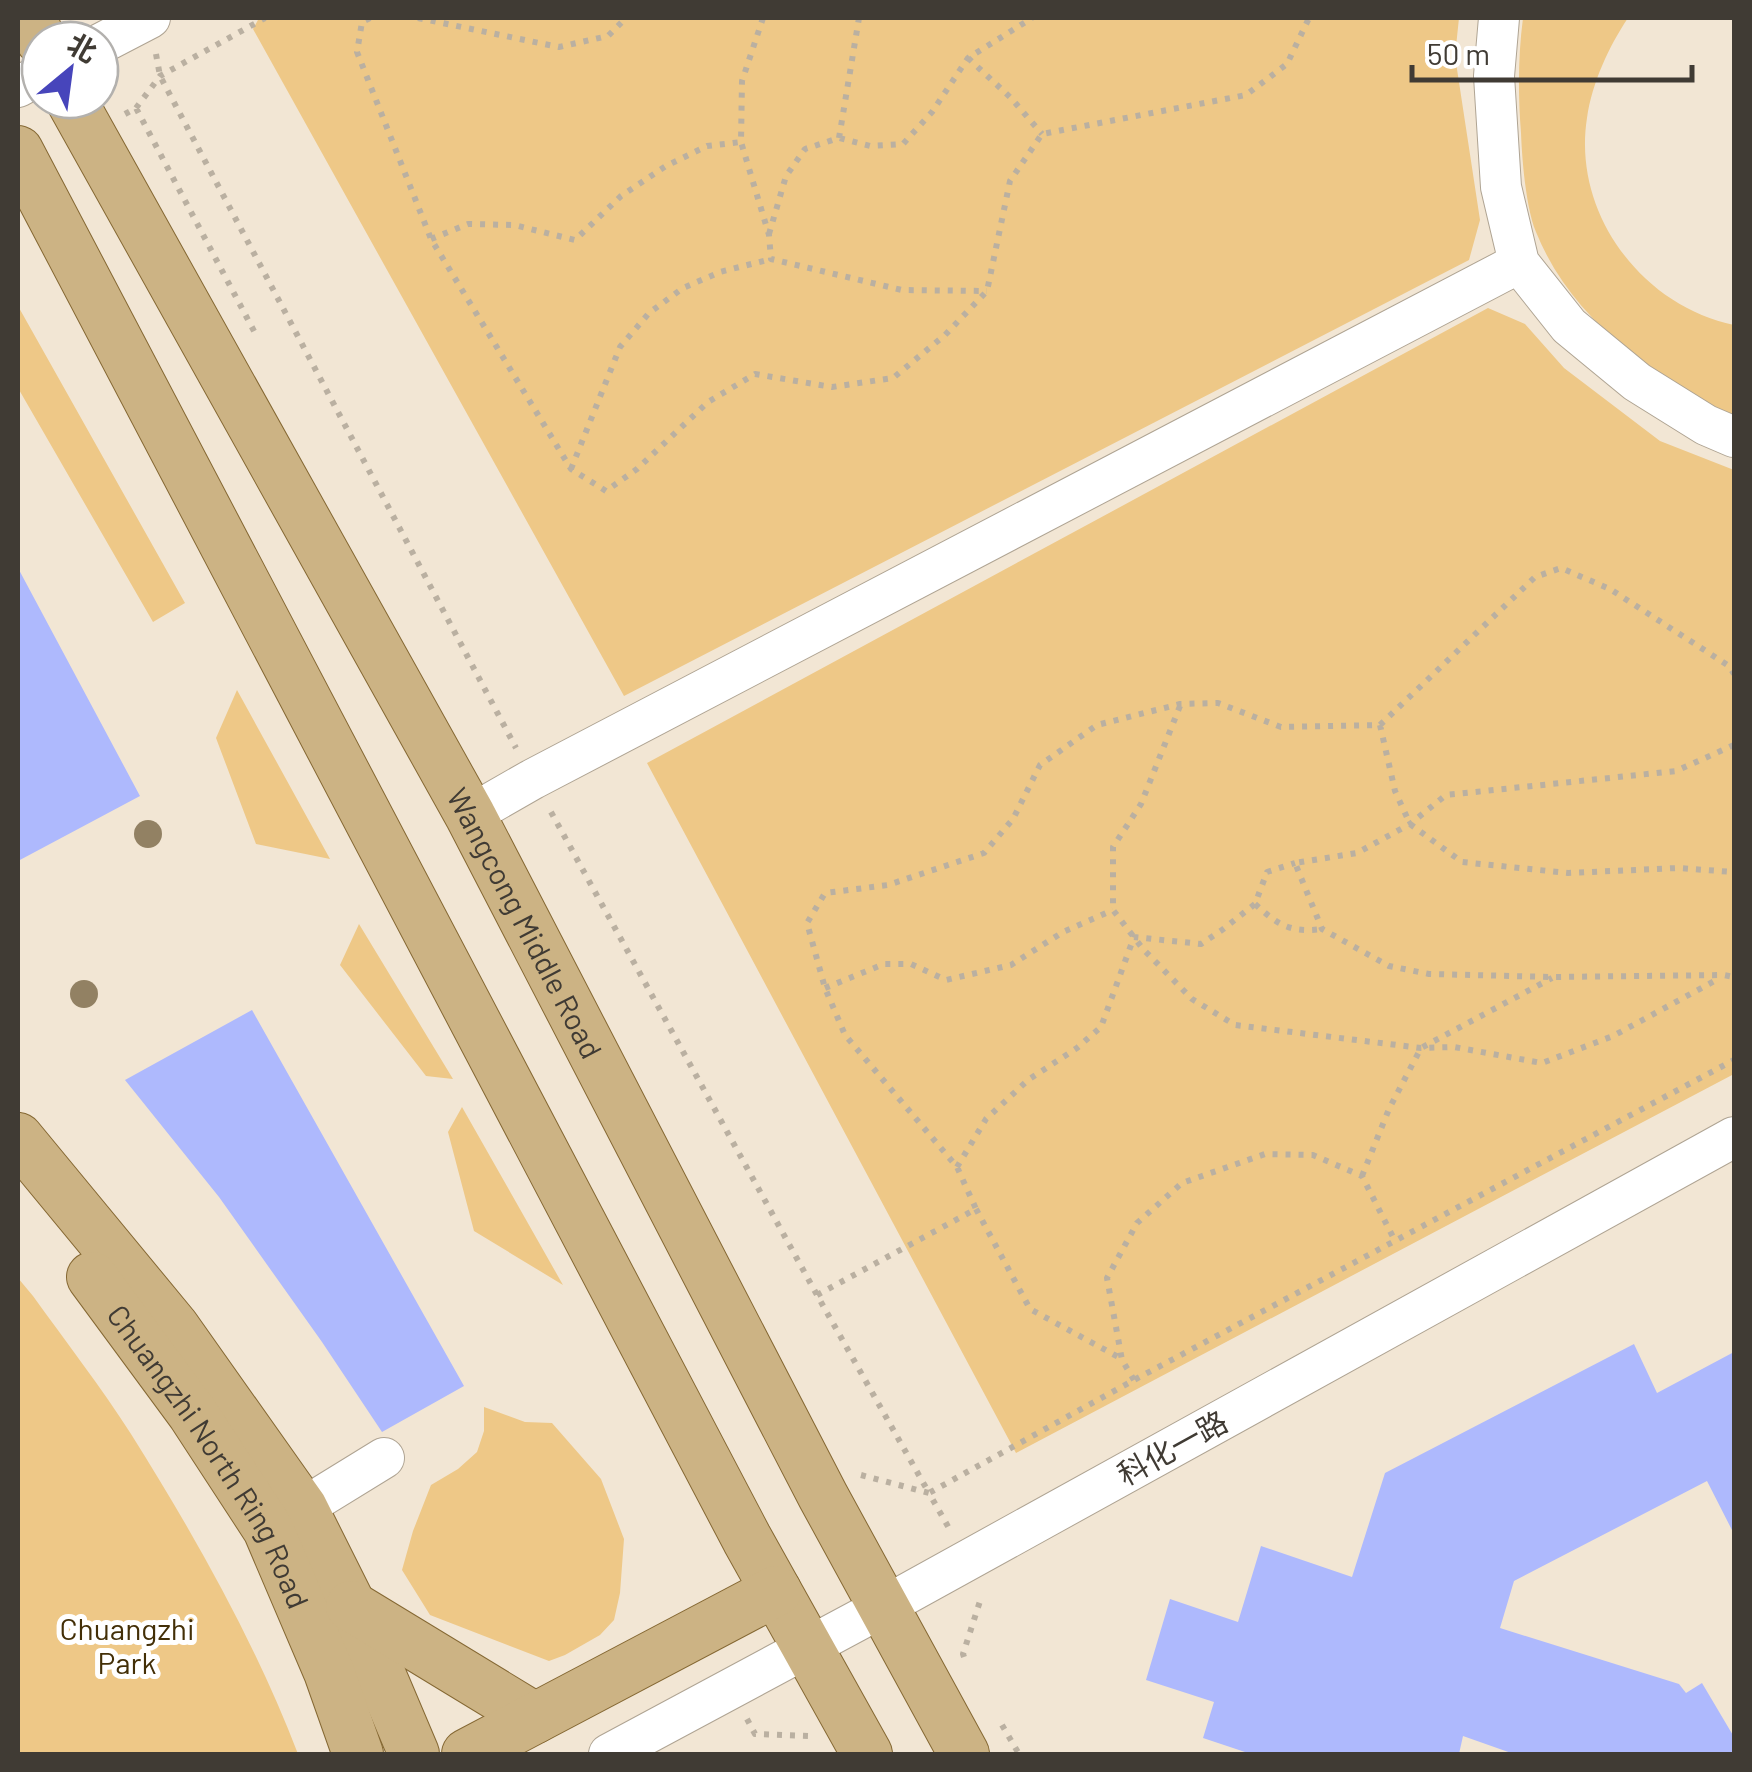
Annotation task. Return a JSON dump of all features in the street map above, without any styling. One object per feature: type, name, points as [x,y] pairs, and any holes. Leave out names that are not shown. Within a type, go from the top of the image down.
[{"type":"main road","name":"Wangcong Middle Road","points":[[82,120],[470,814],[796,1444],[964,1754]]},
{"type":"main road","points":[[18,151],[776,1591],[866,1754]]},
{"type":"main road","points":[[18,1138],[174,1327],[285,1518],[351,1606],[414,1754]]},
{"type":"main road","name":"Chuangzhi North Ring Road","points":[[18,1184],[182,1399],[285,1518],[358,1754]]},
{"type":"main road","points":[[467,1754],[776,1591]]},
{"type":"main road","points":[[351,1606],[535,1718]]},
{"type":"street","points":[[120,34],[150,18]]},
{"type":"street","points":[[1499,18],[1494,76],[1501,187],[1520,263],[1569,326],[1637,382],[1706,425],[1734,437]]},
{"type":"street","points":[[470,814],[1520,263]]},
{"type":"street","name":"科化一路","points":[[609,1754],[884,1607],[1734,1138]]},
{"type":"street","points":[[285,1518],[384,1458]]},
{"type":"path","points":[[136,108],[160,76],[265,18]]},
{"type":"path","points":[[370,18],[362,22],[358,52],[432,239],[571,469],[606,490],[638,469],[708,402],[755,374],[832,386],[893,378],[945,335],[987,292],[1010,181],[1042,134],[1246,95],[1287,64],[1310,18]]},
{"type":"path","points":[[418,18],[559,47],[608,36],[626,18]]},
{"type":"path","points":[[763,18],[742,81],[741,142],[769,235],[771,259]]},
{"type":"path","points":[[839,138],[858,18]]},
{"type":"path","points":[[769,235],[786,176],[805,149],[839,138],[870,146],[903,144],[932,112],[968,58],[1032,18]]},
{"type":"path","points":[[968,58],[1042,134]]},
{"type":"path","points":[[432,239],[468,224],[514,226],[574,240],[621,196],[666,166],[707,146],[741,142]]},
{"type":"path","points":[[571,469],[620,346],[649,313],[683,288],[720,272],[771,259],[902,290],[987,292]]},
{"type":"path","points":[[1122,1360],[1030,1310],[957,1167],[845,1035],[825,988],[807,923],[825,894],[888,885],[984,853],[1013,819],[1040,765],[1097,724],[1180,704],[1218,703],[1282,727],[1380,725],[1535,577],[1561,568],[1610,589],[1729,666],[1734,674]]},
{"type":"path","points":[[1180,704],[1141,804],[1112,848],[1113,910],[1142,949],[1192,999],[1235,1025],[1421,1048],[1454,1047],[1542,1063],[1613,1036],[1724,976]]},
{"type":"path","points":[[1380,725],[1395,791],[1410,824],[1462,862],[1568,874],[1678,868],[1734,872]]},
{"type":"path","points":[[1134,937],[1202,944],[1255,904],[1267,872],[1295,862],[1357,853],[1410,824],[1446,795],[1676,771],[1734,745]]},
{"type":"path","points":[[1295,862],[1322,930]]},
{"type":"path","points":[[1255,904],[1274,922],[1300,932],[1322,930],[1390,966],[1429,974],[1734,978]]},
{"type":"path","points":[[825,988],[884,964],[910,964],[946,980],[1012,965],[1062,932],[1113,910]]},
{"type":"path","points":[[957,1167],[986,1118],[1028,1080],[1101,1027],[1134,937]]},
{"type":"path","points":[[1362,1176],[1389,1108],[1421,1048],[1553,977]]},
{"type":"path","points":[[929,1493],[1734,1060]]},
{"type":"path","points":[[1134,1380],[1122,1360],[1107,1278],[1138,1223],[1182,1183],[1265,1154],[1313,1155],[1362,1176],[1395,1241]]},
{"type":"path","points":[[817,1295],[976,1208]]},
{"type":"green space","points":[[259,18],[1459,18],[1455,56],[1480,220],[1469,260],[624,696],[253,29]]},
{"type":"green space","points":[[1523,18],[1628,18],[1602,65],[1589,105],[1585,153],[1591,188],[1620,250],[1643,276],[1670,298],[1701,315],[1734,325],[1734,419],[1674,383],[1618,342],[1571,293],[1552,264],[1536,232],[1525,184],[1519,90]]},
{"type":"green space","points":[[18,306],[185,603],[153,622],[18,388]]},
{"type":"green space","points":[[1488,308],[1525,324],[1564,368],[1660,441],[1734,470],[1734,1074],[1016,1453],[647,763]]},
{"type":"green space","points":[[237,690],[330,859],[256,844],[216,738]]},
{"type":"green space","points":[[359,924],[453,1079],[426,1076],[340,965]]},
{"type":"green space","points":[[462,1107],[563,1285],[474,1231],[448,1132]]},
{"type":"green space","name":"Chuangzhi Park","points":[[18,1278],[108,1399],[178,1511],[243,1630],[298,1754],[18,1754]]},
{"type":"green space","points":[[484,1407],[525,1422],[552,1423],[601,1479],[624,1539],[614,1620],[600,1635],[549,1661],[430,1615],[402,1570],[431,1485],[477,1452],[484,1431]]},
{"type":"building","points":[[18,568],[140,796],[18,861]]},
{"type":"building","points":[[252,1010],[464,1386],[382,1432],[219,1197],[125,1080]]},
{"type":"building","points":[[1634,1344],[1657,1393],[1734,1352],[1734,1534],[1707,1481],[1514,1581],[1500,1628],[1679,1684],[1686,1693],[1702,1683],[1734,1737],[1734,1754],[1514,1754],[1463,1736],[1459,1754],[1251,1754],[1203,1738],[1214,1702],[1146,1680],[1170,1599],[1238,1622],[1261,1546],[1352,1577],[1385,1473]]}]
